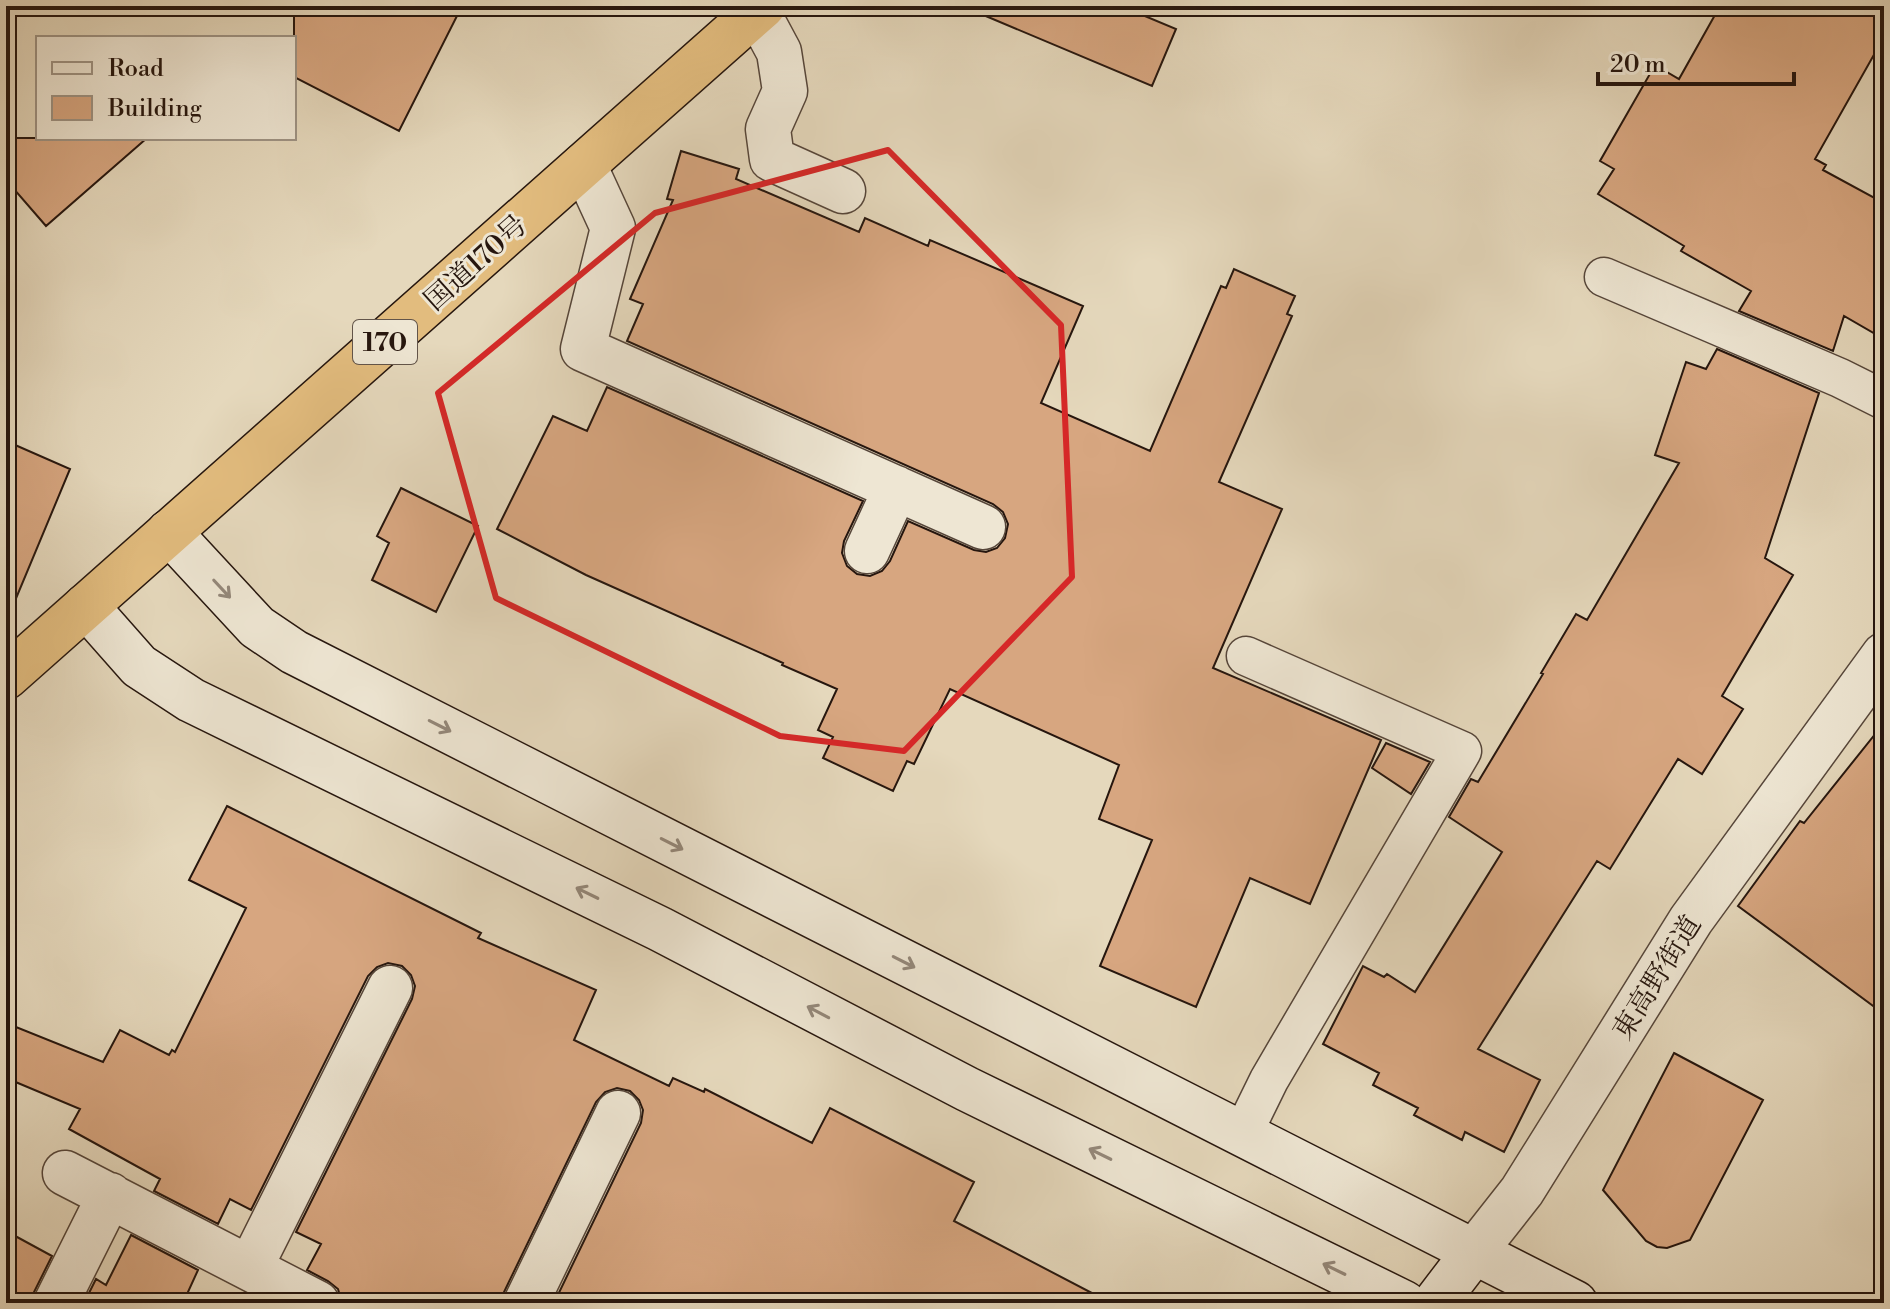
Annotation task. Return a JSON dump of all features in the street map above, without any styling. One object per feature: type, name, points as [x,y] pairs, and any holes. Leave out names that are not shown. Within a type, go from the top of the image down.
[{"type":"highway","name":"国道170号","points":[[6,677],[760,9]]},
{"type":"street","points":[[760,9],[779,52],[785,91],[768,129],[772,159],[843,191]]},
{"type":"street","points":[[584,165],[613,228],[583,349],[983,527]]},
{"type":"street","points":[[867,551],[896,488]]},
{"type":"street","points":[[169,532],[257,627],[294,652],[1575,1303]]},
{"type":"street","points":[[86,606],[139,666],[191,700],[660,929],[967,1089],[1404,1303]]},
{"type":"street","name":"東高野街道","points":[[1435,1303],[1522,1191],[1691,920],[1884,655]]},
{"type":"street","points":[[250,1268],[390,988]]},
{"type":"street","points":[[526,1303],[618,1113]]},
{"type":"street","points":[[65,1173],[317,1303]]},
{"type":"street","points":[[56,1303],[110,1195]]},
{"type":"lane","points":[[1604,277],[1840,378],[1884,400]]},
{"type":"lane","points":[[1242,1135],[1269,1080],[1462,751],[1246,656]]},
{"type":"highlighted area","points":[[888,150],[1061,325],[1072,577],[904,751],[780,736],[496,598],[438,393],[655,213]]},
{"type":"building","points":[[294,6],[462,6],[399,131],[296,78]]},
{"type":"building","points":[[962,6],[1121,6],[1176,29],[1152,86]]},
{"type":"building","points":[[1720,6],[1884,6],[1884,37],[1815,159],[1826,165],[1823,170],[1884,203],[1884,339],[1844,316],[1833,351],[1739,311],[1751,291],[1681,251],[1684,246],[1598,194],[1614,169],[1600,161],[1655,65],[1679,79]]},
{"type":"building","points":[[6,138],[145,140],[46,226],[6,180]]},
{"type":"building","points":[[681,151],[739,169],[736,179],[859,232],[865,218],[928,246],[930,240],[1083,306],[1041,403],[1150,451],[1221,286],[1226,288],[1234,269],[1295,296],[1287,314],[1292,316],[1219,482],[1282,509],[1213,668],[1381,740],[1310,904],[1250,878],[1196,1007],[1100,966],[1152,840],[1099,819],[1119,765],[950,689],[914,764],[907,761],[893,791],[823,758],[833,737],[818,730],[837,689],[586,575],[497,529],[553,416],[587,431],[607,387],[863,501],[844,541],[842,553],[847,566],[857,574],[870,576],[882,571],[890,561],[908,521],[974,550],[986,552],[997,548],[1005,538],[1008,524],[1003,512],[993,504],[627,341],[643,304],[630,299],[673,200],[667,199]]},
{"type":"building","points":[[1717,349],[1819,393],[1765,558],[1793,575],[1722,696],[1743,709],[1702,774],[1678,759],[1610,869],[1597,861],[1478,1049],[1540,1080],[1504,1152],[1465,1132],[1462,1140],[1414,1115],[1418,1108],[1373,1085],[1379,1073],[1323,1044],[1363,966],[1384,977],[1387,974],[1415,992],[1502,852],[1449,817],[1471,779],[1478,782],[1576,614],[1587,620],[1679,463],[1655,455],[1686,362],[1706,369]]},
{"type":"building","points":[[6,441],[70,469],[7,620],[6,620]]},
{"type":"building","points":[[401,488],[478,526],[436,612],[372,580],[389,543],[377,536]]},
{"type":"building","points":[[1884,723],[1884,1014],[1738,906],[1800,821],[1804,823]]},
{"type":"building","points":[[1386,743],[1430,762],[1411,794],[1372,768]]},
{"type":"building","points":[[227,806],[481,933],[478,938],[596,990],[574,1040],[669,1086],[673,1078],[704,1092],[705,1089],[812,1143],[830,1108],[974,1182],[954,1221],[1111,1303],[554,1303],[641,1123],[643,1110],[639,1100],[630,1091],[617,1088],[605,1092],[596,1102],[501,1303],[342,1303],[338,1289],[307,1270],[321,1244],[296,1232],[412,999],[415,986],[411,975],[402,966],[388,963],[377,967],[368,976],[251,1210],[230,1199],[218,1224],[154,1191],[160,1179],[69,1129],[80,1109],[6,1078],[6,1023],[103,1062],[120,1030],[169,1055],[172,1050],[175,1052],[246,908],[189,880]]},
{"type":"building","points":[[1674,1053],[1763,1100],[1690,1240],[1667,1248],[1646,1241],[1603,1190]]},
{"type":"building","points":[[6,1231],[52,1256],[31,1303],[6,1303]]},
{"type":"building","points":[[131,1235],[198,1270],[183,1303],[84,1303],[96,1279],[106,1285]]}]
